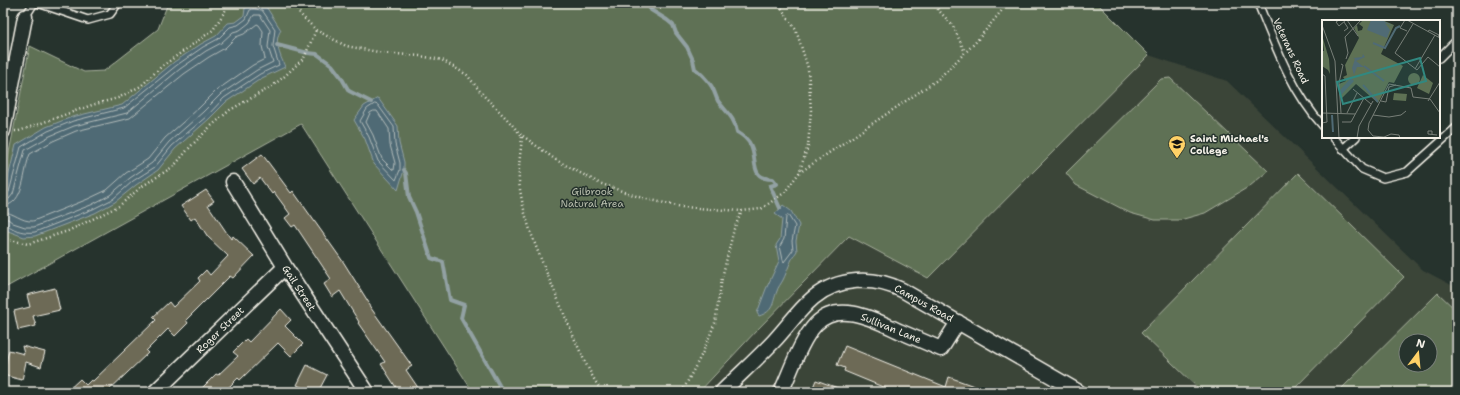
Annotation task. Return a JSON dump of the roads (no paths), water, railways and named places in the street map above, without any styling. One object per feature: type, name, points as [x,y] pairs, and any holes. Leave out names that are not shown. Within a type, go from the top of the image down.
[{"type":"street","points":[[6,131],[25,17]]},
{"type":"street","name":"Gail Street","points":[[233,182],[285,267],[367,392]]},
{"type":"street","name":"Roger Street","points":[[155,392],[285,267]]},
{"type":"street","name":"Campus Road","points":[[722,392],[774,342],[813,298],[829,288],[861,281],[889,284],[902,290],[1079,392]]},
{"type":"street","name":"Sullivan Lane","points":[[781,392],[805,340],[817,324],[825,317],[844,313],[863,316],[941,349],[958,322]]},
{"type":"lane","points":[[25,17],[34,3]]},
{"type":"lane","points":[[38,3],[88,20],[110,14],[118,3]]},
{"type":"lane","name":"Veterans Road","points":[[1258,3],[1294,84],[1308,107],[1322,125]]},
{"type":"lane","points":[[1440,57],[1457,40]]},
{"type":"lane","points":[[1334,138],[1362,169],[1383,178],[1407,172],[1457,127]]},
{"type":"lane","points":[[1343,149],[1355,138]]},
{"type":"water","points":[[252,5],[265,5],[281,30],[277,44],[285,67],[262,78],[226,102],[175,149],[158,170],[115,202],[95,213],[35,236],[24,237],[8,231],[3,225],[3,198],[16,145],[46,127],[72,117],[122,105],[174,62],[216,36],[228,23],[236,22],[244,16],[245,8]]},
{"type":"water","points":[[378,98],[398,126],[399,143],[404,162],[404,170],[398,190],[374,164],[365,139],[354,120],[364,106]]},
{"type":"water","points":[[783,205],[791,211],[799,225],[796,241],[797,251],[778,288],[772,306],[767,312],[759,316],[757,313],[779,261],[776,245],[780,239],[782,219],[775,214]]},
{"type":"waterway","points":[[647,3],[651,10],[673,25],[676,33],[687,47],[695,69],[708,81],[718,101],[732,119],[737,132],[750,144],[757,173],[765,178],[773,179],[777,184],[770,186],[780,208]]},
{"type":"waterway","points":[[277,45],[317,54],[332,65],[349,91],[371,102]]},
{"type":"waterway","points":[[404,170],[406,173],[409,197],[416,212],[431,258],[443,262],[450,300],[464,305],[461,318],[503,392]]},
{"type":"place","name":"Saint Michael's College","points":[[1177,159]]},
{"type":"park label","name":"Gilbrook Natural Area","points":[[592,196]]}]
